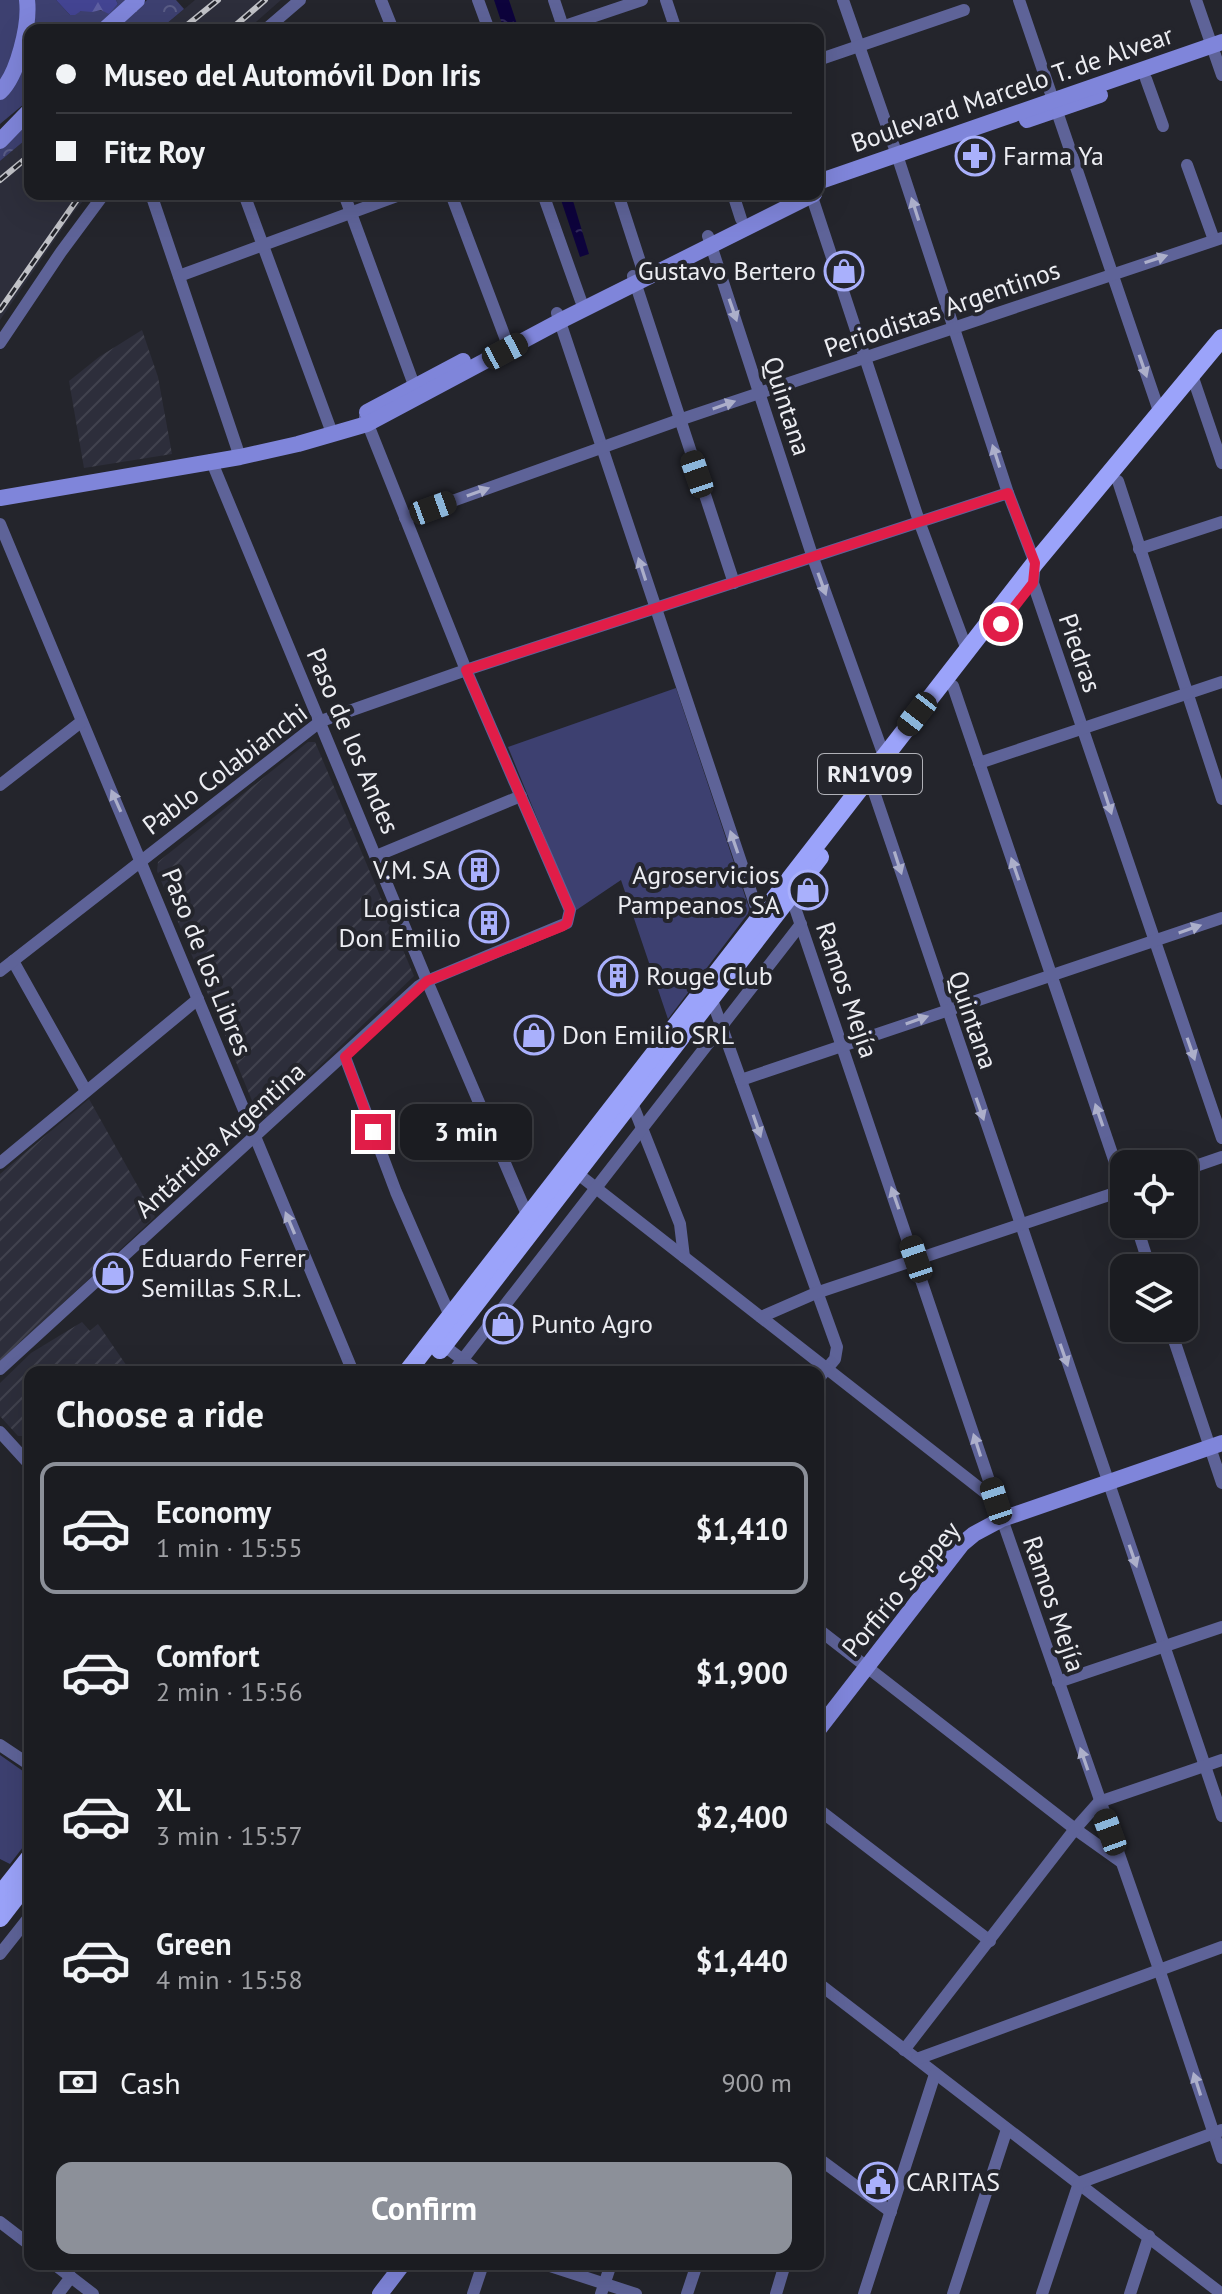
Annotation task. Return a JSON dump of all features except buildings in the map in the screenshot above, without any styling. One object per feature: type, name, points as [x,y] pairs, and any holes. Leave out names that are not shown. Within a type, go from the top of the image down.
[{"type":"main road","points":[[26,24],[27,0]]},
{"type":"main road","points":[[111,24],[137,0]]},
{"type":"main road","points":[[0,92],[12,75],[24,33]]},
{"type":"main road","name":"Boulevard Marcelo T. de Alvear","points":[[824,190],[899,159],[1218,49]]},
{"type":"main road","name":"Boulevard Marcelo T. de Alvear","points":[[1053,105],[1146,79],[1218,49]]},
{"type":"main road","points":[[0,128],[24,108]]},
{"type":"main road","points":[[0,141],[24,116]]},
{"type":"main road","name":"Boulevard Marcelo T. de Alvear","points":[[824,180],[899,159]]},
{"type":"main road","name":"Boulevard Marcelo T. de Alvear","points":[[709,241],[741,219],[780,200]]},
{"type":"main road","name":"Boulevard Marcelo T. de Alvear","points":[[0,498],[240,457],[332,433],[366,419],[709,241],[801,200]]},
{"type":"main road","name":"Boulevard Marcelo T. de Alvear","points":[[366,419],[414,385],[558,317],[581,301],[637,277]]},
{"type":"main road","name":"RN1V09","points":[[412,1366],[759,916],[788,888],[873,789],[1033,583],[1118,481],[1194,381],[1222,338]]},
{"type":"main road","name":"RN1V09","points":[[427,1366],[712,1000],[788,888],[884,756],[1035,563],[1160,414],[1222,356]]},
{"type":"main road","name":"Porfirio Seppey","points":[[824,1722],[962,1544],[974,1534],[1002,1519],[1216,1445]]},
{"type":"main road","points":[[0,1895],[24,1865]]},
{"type":"main road","points":[[0,1918],[24,1892]]},
{"type":"main road","points":[[380,2294],[398,2270]]},
{"type":"street","points":[[272,24],[300,0]]},
{"type":"street","points":[[381,0],[391,24]]},
{"type":"street","points":[[478,0],[487,24]]},
{"type":"street","points":[[554,0],[559,24]]},
{"type":"street","points":[[574,24],[642,0]]},
{"type":"street","points":[[666,0],[674,24]]},
{"type":"street","name":"Piedras","points":[[843,0],[899,159],[1008,493],[1035,563],[1033,583],[1222,1138]]},
{"type":"street","points":[[1019,0],[1160,414]]},
{"type":"street","points":[[1196,0],[1218,49],[1222,75]]},
{"type":"street","points":[[824,58],[964,10]]},
{"type":"street","points":[[282,15],[285,24]]},
{"type":"street","points":[[1146,79],[1163,126]]},
{"type":"street","points":[[1187,165],[1218,239]]},
{"type":"street","points":[[0,343],[100,200]]},
{"type":"street","points":[[153,200],[240,457]]},
{"type":"street","points":[[246,200],[332,433]]},
{"type":"street","points":[[346,200],[414,385]]},
{"type":"street","points":[[179,276],[386,200]]},
{"type":"street","points":[[453,200],[506,340]]},
{"type":"street","points":[[545,200],[581,301]]},
{"type":"street","points":[[619,200],[637,277],[679,420],[734,583]]},
{"type":"street","points":[[735,200],[741,219]]},
{"type":"street","points":[[816,200],[919,521],[967,650]]},
{"type":"street","name":"Periodistas Argentinos","points":[[405,518],[679,420],[1218,239]]},
{"type":"street","name":"Quintana","points":[[709,241],[813,558],[884,756]]},
{"type":"street","points":[[558,317],[759,916]]},
{"type":"street","points":[[1194,381],[1222,463]]},
{"type":"street","points":[[366,419],[466,670],[521,796],[376,856]]},
{"type":"street","name":"Paso de los Andes","points":[[211,460],[528,1217]]},
{"type":"street","points":[[1118,481],[1222,799]]},
{"type":"street","name":"Pablo Colabianchi","points":[[0,971],[319,718],[1008,493]]},
{"type":"street","points":[[1139,549],[1222,522]]},
{"type":"street","name":"Paso de los Libres","points":[[0,524],[350,1366]]},
{"type":"street","points":[[979,763],[1222,682]]},
{"type":"street","points":[[953,686],[1110,1150]]},
{"type":"street","points":[[150,846],[319,718]]},
{"type":"street","points":[[0,785],[81,722]]},
{"type":"street","points":[[873,789],[884,756]]},
{"type":"street","name":"Quintana","points":[[873,789],[1222,1816]]},
{"type":"street","name":"Antártida Argentina","points":[[0,1369],[427,981],[567,923],[570,910],[521,796]]},
{"type":"street","name":"Ramos Mejía","points":[[788,888],[1099,1802],[1218,2132],[1222,2158]]},
{"type":"street","points":[[741,1080],[1222,918]]},
{"type":"street","points":[[458,1366],[801,924]]},
{"type":"street","points":[[13,961],[86,1091]]},
{"type":"street","points":[[0,1163],[198,999]]},
{"type":"street","points":[[712,1000],[837,1347],[835,1359],[824,1372]]},
{"type":"street","points":[[345,1057],[396,1192],[450,1316]]},
{"type":"street","points":[[632,1103],[680,1224],[684,1257]]},
{"type":"street","points":[[1198,1165],[1222,1157]]},
{"type":"street","points":[[578,1174],[996,1501]]},
{"type":"street","points":[[761,1317],[816,1293],[1110,1195]]},
{"type":"street","points":[[1176,1342],[1216,1445],[1222,1483]]},
{"type":"street","points":[[443,1345],[472,1366]]},
{"type":"street","points":[[0,1432],[24,1458]]},
{"type":"street","points":[[1058,1682],[1222,1627]]},
{"type":"street","points":[[824,1634],[1075,1829],[1121,1861]]},
{"type":"street","points":[[0,1745],[24,1761]]},
{"type":"street","points":[[904,2050],[1099,1802],[1222,1760]]},
{"type":"street","points":[[824,1814],[990,1941]]},
{"type":"street","points":[[0,1954],[24,1924]]},
{"type":"street","points":[[917,2059],[1222,1947]]},
{"type":"street","points":[[824,1988],[1220,2293]]},
{"type":"street","points":[[864,2294],[935,2074]]},
{"type":"street","points":[[953,2294],[1007,2129]]},
{"type":"street","points":[[1079,2183],[1218,2132]]},
{"type":"street","points":[[824,2164],[891,2212]]},
{"type":"street","points":[[1042,2294],[1079,2183]]},
{"type":"street","points":[[0,2222],[24,2240]]},
{"type":"street","points":[[1130,2294],[1149,2236]]},
{"type":"street","points":[[62,2270],[93,2294]]},
{"type":"street","points":[[473,2294],[481,2270]]},
{"type":"street","points":[[558,2270],[603,2289],[636,2294]]},
{"type":"street","points":[[687,2294],[695,2270]]},
{"type":"street","points":[[776,2294],[783,2270]]},
{"type":"street","points":[[58,2294],[71,2277]]},
{"type":"shaded area","points":[[195,0],[281,0],[254,24],[166,24]]},
{"type":"shaded area","points":[[24,141],[24,200],[84,200],[0,320],[0,161]]},
{"type":"shaded area","points":[[142,330],[158,377],[172,454],[84,468],[69,381],[99,357]]},
{"type":"shaded area","points":[[308,742],[315,742],[414,976],[266,1117],[258,1115],[157,871],[158,862]]},
{"type":"shaded area","points":[[89,1099],[155,1217],[0,1362],[0,1174]]},
{"type":"shaded area","points":[[82,1322],[90,1331],[98,1324],[127,1366],[24,1366],[24,1436],[18,1436],[0,1416],[0,1383],[31,1353]]},
{"type":"green space","points":[[0,0],[21,0],[21,21],[9,64],[0,83]]},
{"type":"green space","points":[[33,0],[56,0],[70,15],[81,11],[112,10],[118,4],[116,0],[127,0],[104,24],[33,24]]},
{"type":"green space","points":[[56,0],[116,0],[118,4],[109,14],[101,10],[70,15]]},
{"type":"green space","points":[[147,0],[176,0],[184,9],[166,24],[121,24]]},
{"type":"green space","points":[[24,53],[24,104],[0,124],[0,100],[12,89]]},
{"type":"green space","points":[[24,125],[24,141],[0,161],[0,148]]},
{"type":"green space","points":[[676,688],[750,911],[668,1019],[621,880],[575,911],[508,747]]},
{"type":"green space","points":[[0,1755],[24,1772],[24,1846],[10,1864],[0,1859]]},
{"type":"water","points":[[494,0],[509,0],[517,24],[502,24]]},
{"type":"water","points":[[561,200],[573,200],[589,254],[580,257]]},
{"type":"railway","points":[[188,24],[218,0]]},
{"type":"railway","points":[[237,24],[265,0]]},
{"type":"railway","points":[[0,180],[24,160]]},
{"type":"railway","points":[[0,310],[77,200]]},
{"type":"place","name":"Farma Ya","points":[[975,156]]},
{"type":"place","name":"Gustavo Bertero","points":[[844,271]]},
{"type":"place","name":"V.M. SA","points":[[479,870]]},
{"type":"place","name":"Agroservicios Pampeanos SA","points":[[808,890]]},
{"type":"place","name":"Logistica Don Emilio","points":[[489,923]]},
{"type":"place","name":"Rouge Club","points":[[618,976]]},
{"type":"place","name":"Don Emilio SRL","points":[[534,1035]]},
{"type":"place","name":"Eduardo Ferrer Semillas S.R.L.","points":[[113,1273]]},
{"type":"place","name":"Punto Agro","points":[[503,1324]]},
{"type":"place","name":"CARITAS","points":[[878,2182]]},
{"type":"route","points":[[373,1132],[345,1057],[427,981],[563,926],[569,917],[570,910],[466,670],[1008,493],[1035,563],[1033,583],[1001,624]]}]
